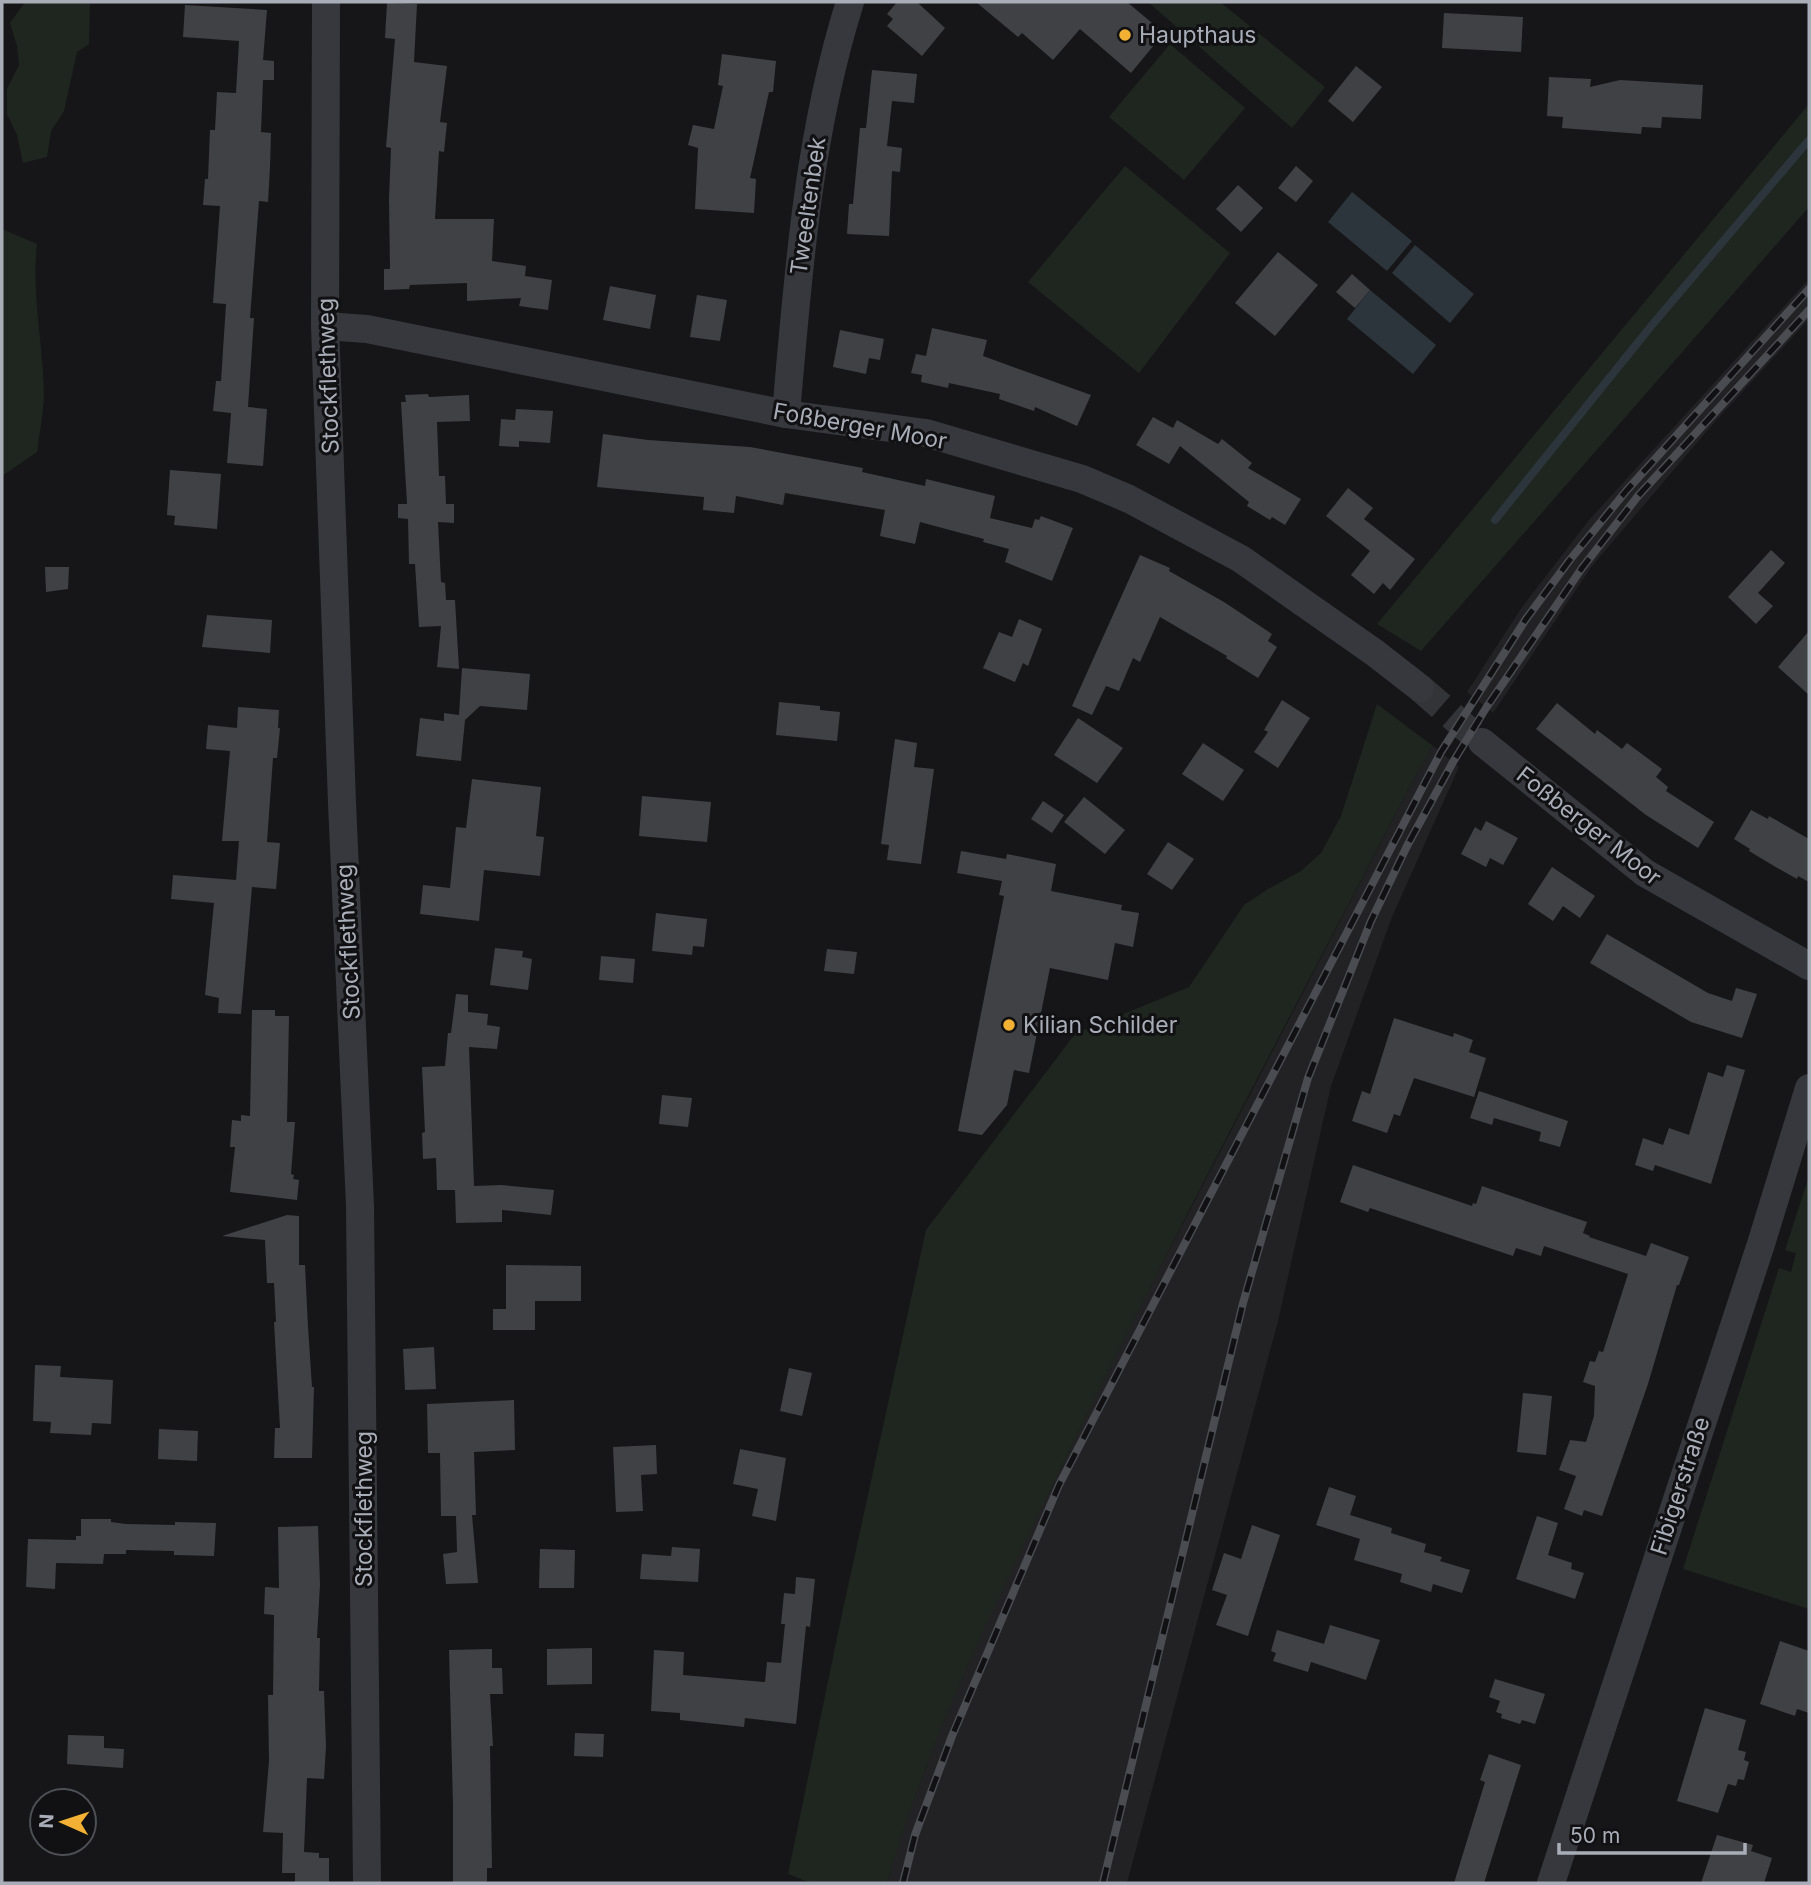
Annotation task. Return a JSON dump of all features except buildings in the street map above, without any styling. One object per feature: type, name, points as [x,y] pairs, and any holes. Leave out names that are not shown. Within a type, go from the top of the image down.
[{"type":"street","name":"Stockflethweg","points":[[326,2],[325,326],[360,1206],[368,1883]]},
{"type":"street","name":"Tweeltenbek","points":[[786,414],[811,171],[833,57],[850,2]]},
{"type":"street","name":"Foßberger Moor","points":[[325,326],[368,329],[786,414],[926,433],[1082,479],[1129,499],[1241,559],[1420,688]]},
{"type":"street","name":"Foßberger Moor","points":[[1482,742],[1645,873],[1809,966]]},
{"type":"street","name":"Fibigerstraße","points":[[1550,1883],[1761,1244],[1809,1088]]},
{"type":"shaded area","points":[[25,2],[90,2],[89,44],[77,52],[64,111],[51,131],[47,157],[23,163],[17,135],[7,114],[7,89],[19,65],[10,23]]},
{"type":"shaded area","points":[[1148,2],[1220,2],[1325,87],[1292,128]]},
{"type":"shaded area","points":[[1170,44],[1245,108],[1184,180],[1109,117]]},
{"type":"shaded area","points":[[1809,104],[1809,207],[1421,651],[1377,624]]},
{"type":"shaded area","points":[[1125,166],[1230,253],[1139,373],[1028,282]]},
{"type":"shaded area","points":[[1352,192],[1412,241],[1387,271],[1328,222]]},
{"type":"shaded area","points":[[2,229],[37,244],[36,282],[44,398],[37,452],[2,476]]},
{"type":"shaded area","points":[[1415,245],[1474,294],[1450,323],[1392,273]]},
{"type":"shaded area","points":[[1809,279],[1809,319],[1712,425],[1592,566],[1493,713],[1467,692],[1522,607],[1589,520]]},
{"type":"shaded area","points":[[1370,290],[1436,345],[1413,374],[1347,319]]},
{"type":"shaded area","points":[[1377,704],[1433,746],[1199,1191],[1020,1552],[947,1715],[905,1826],[887,1883],[811,1883],[788,1874],[926,1230],[1075,1034],[1189,987],[1244,905],[1301,871],[1321,853],[1341,816]]},
{"type":"shaded area","points":[[1433,746],[1459,767],[1392,917],[1331,1086],[1278,1321],[1127,1883],[887,1883],[901,1834],[940,1729],[991,1611],[1126,1333]]},
{"type":"shaded area","points":[[1809,1176],[1809,1609],[1683,1569],[1779,1268],[1791,1272],[1796,1253],[1785,1250]]},
{"type":"waterway","points":[[1495,520],[1652,325],[1809,140]]},
{"type":"tunnel","points":[[1420,688],[1482,742]]},
{"type":"railway","points":[[903,1883],[915,1835],[952,1736],[1059,1485],[1441,752],[1526,619],[1569,561],[1627,490],[1809,289]]},
{"type":"railway","points":[[1103,1883],[1243,1303],[1308,1078],[1371,921],[1407,846],[1453,762],[1486,708],[1582,568],[1638,496],[1809,310]]},
{"type":"place","name":"Haupthaus","points":[[1125,35]]},
{"type":"place","name":"Kilian Schilder","points":[[1009,1025]]}]
